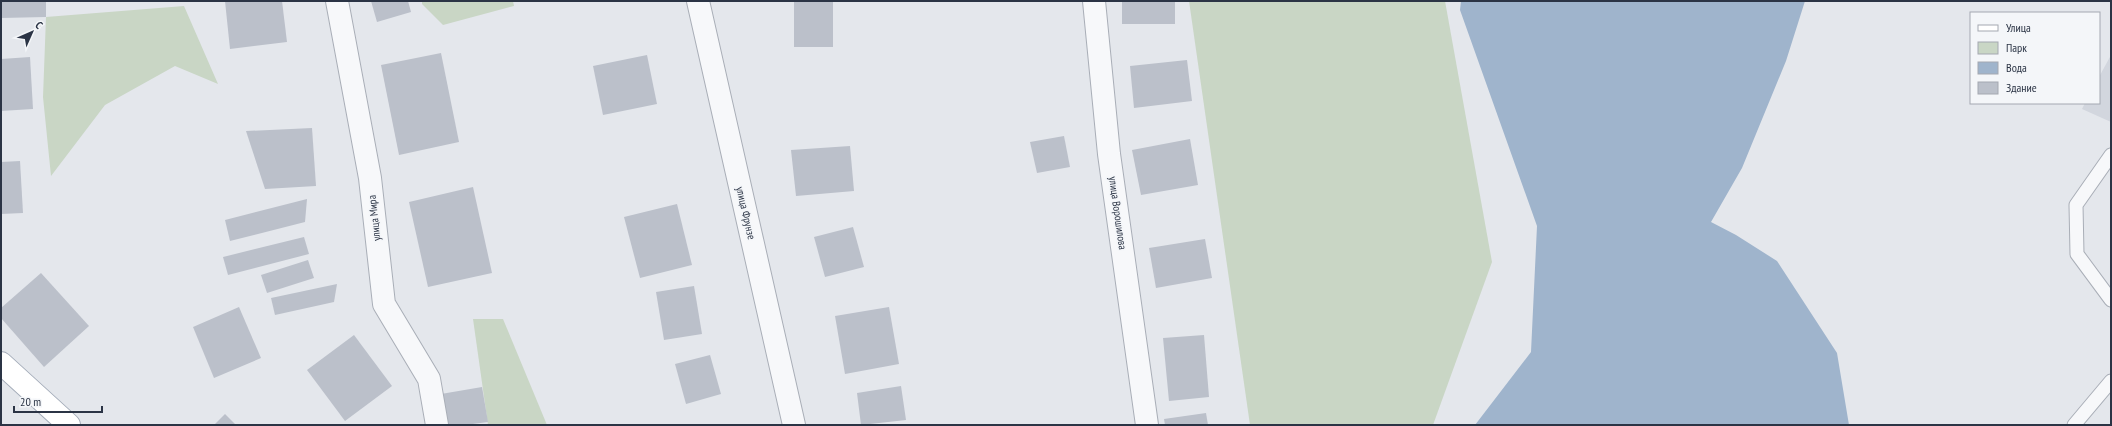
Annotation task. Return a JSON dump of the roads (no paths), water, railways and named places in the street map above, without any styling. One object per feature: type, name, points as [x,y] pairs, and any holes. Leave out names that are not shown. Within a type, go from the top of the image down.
[{"type":"main road","points":[[1,363],[69,425]]},
{"type":"street","name":"улица Мира","points":[[337,1],[370,178],[384,304],[429,379],[437,425]]},
{"type":"street","name":"улица Фрунзе","points":[[698,1],[794,425]]},
{"type":"street","name":"улица Ворошилова","points":[[1094,1],[1109,154],[1147,425]]},
{"type":"lane","points":[[2111,155],[2076,205],[2077,254],[2111,300]]},
{"type":"lane","points":[[2074,425],[2111,381]]},
{"type":"water","points":[[1461,1],[1805,1],[1786,61],[1742,168],[1711,222],[1736,235],[1777,261],[1837,353],[1849,425],[1475,425],[1531,352],[1537,226],[1460,10]]}]
